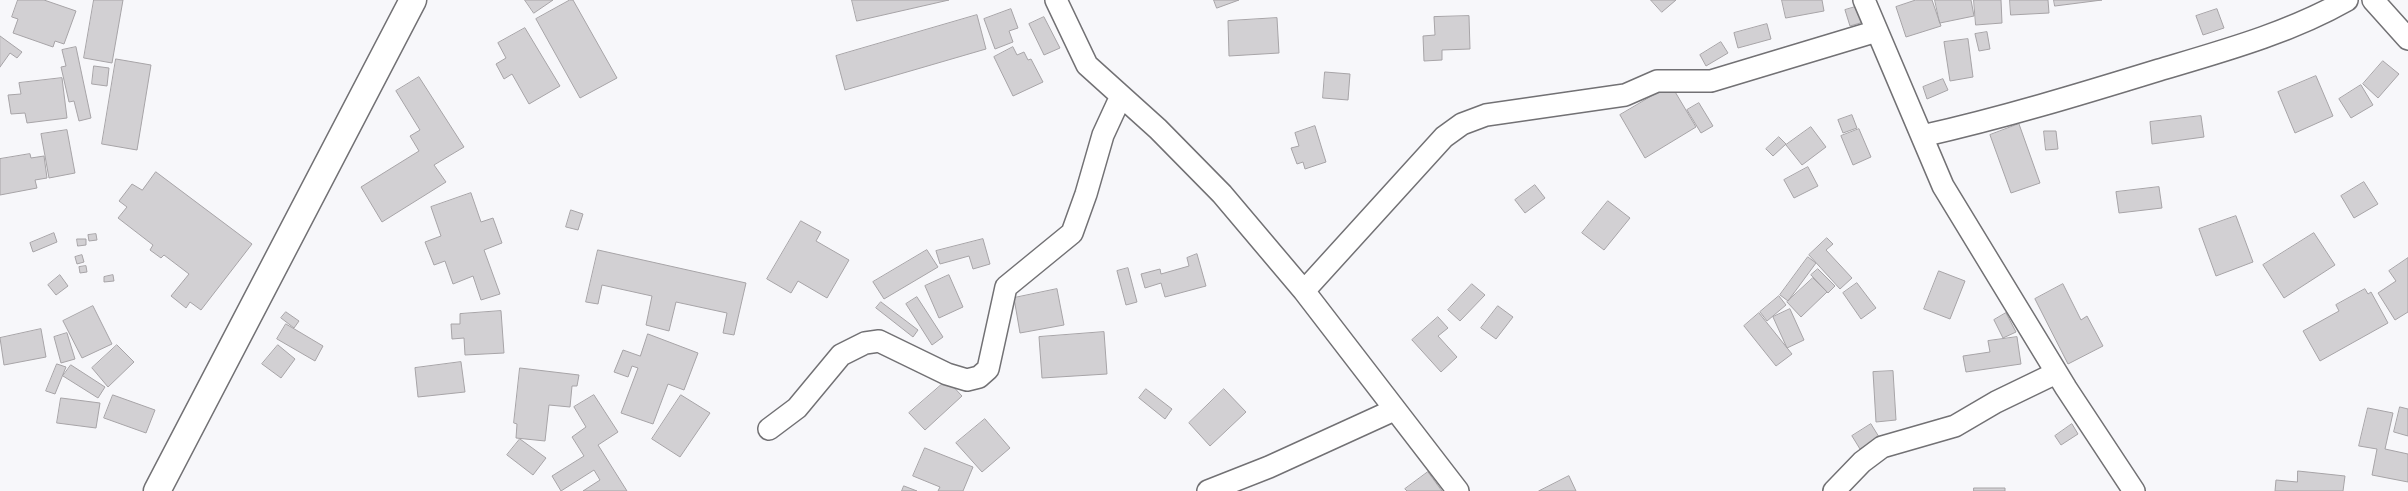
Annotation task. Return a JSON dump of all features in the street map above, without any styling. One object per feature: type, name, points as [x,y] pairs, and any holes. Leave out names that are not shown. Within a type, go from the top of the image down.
[{"type":"street","points":[[156,491],[413,0]]},
{"type":"street","points":[[1056,0],[1087,65],[1222,194],[1304,291],[1458,491]]},
{"type":"street","points":[[1864,0],[1943,186],[2056,373],[2134,491]]},
{"type":"street","points":[[1922,136],[1996,119],[2253,42],[2324,13],[2347,0]]},
{"type":"street","points":[[2373,0],[2408,39]]},
{"type":"street","points":[[1304,291],[1444,137],[1462,124],[1486,115],[1625,95],[1657,81],[1711,81],[1877,31]]},
{"type":"street","points":[[769,429],[797,408],[841,355],[865,343],[879,341],[947,374],[967,380],[979,377],[988,369],[1006,287],[1072,233],[1086,194],[1103,135],[1121,96]]},
{"type":"street","points":[[1834,491],[1862,462],[1882,446],[1955,426],[1996,402],[2056,373]]},
{"type":"street","points":[[1208,491],[1269,467],[1394,410]]},
{"type":"building","points":[[18,0],[44,0],[76,11],[64,44],[55,41],[53,47],[13,33],[18,19],[12,17]]},
{"type":"building","points":[[94,0],[123,0],[112,63],[84,58]]},
{"type":"building","points":[[525,0],[553,0],[534,13]]},
{"type":"building","points":[[573,0],[617,78],[580,98],[536,19]]},
{"type":"building","points":[[852,0],[949,0],[857,21]]},
{"type":"building","points":[[1214,0],[1239,0],[1217,8]]},
{"type":"building","points":[[1651,0],[1676,0],[1662,12]]},
{"type":"building","points":[[1782,0],[1822,0],[1824,11],[1786,18]]},
{"type":"building","points":[[1916,0],[1932,0],[1941,26],[1906,37],[1896,7]]},
{"type":"building","points":[[1935,0],[1971,0],[1974,16],[1940,23]]},
{"type":"building","points":[[1974,0],[2001,0],[2002,23],[1976,25]]},
{"type":"building","points":[[2010,0],[2048,0],[2049,13],[2011,15]]},
{"type":"building","points":[[2054,0],[2102,0],[2055,6]]},
{"type":"building","points":[[1862,5],[1867,21],[1850,26],[1845,10]]},
{"type":"building","points":[[1011,9],[1018,28],[1009,31],[1013,42],[995,49],[984,19]]},
{"type":"building","points":[[2217,9],[2224,28],[2203,35],[2196,16]]},
{"type":"building","points":[[977,15],[986,49],[845,90],[836,56]]},
{"type":"building","points":[[1469,16],[1470,49],[1442,50],[1442,60],[1424,61],[1423,36],[1435,35],[1434,17]]},
{"type":"building","points":[[1044,17],[1060,48],[1044,55],[1029,24]]},
{"type":"building","points":[[1277,18],[1279,53],[1229,56],[1228,21]]},
{"type":"building","points":[[1767,24],[1771,39],[1738,48],[1734,33]]},
{"type":"building","points":[[525,28],[560,86],[529,104],[512,74],[504,79],[496,64],[506,58],[498,43]]},
{"type":"building","points":[[1987,32],[1990,49],[1979,51],[1975,34]]},
{"type":"building","points":[[0,36],[22,52],[17,58],[10,53],[0,67]]},
{"type":"building","points":[[1968,39],[1973,77],[1950,81],[1944,42]]},
{"type":"building","points":[[1721,42],[1728,53],[1706,66],[1700,55]]},
{"type":"building","points":[[76,47],[91,118],[79,121],[74,101],[69,102],[61,67],[66,66],[62,50]]},
{"type":"building","points":[[1013,47],[1017,55],[1024,52],[1028,60],[1031,59],[1043,82],[1013,96],[994,57]]},
{"type":"building","points":[[116,59],[151,65],[137,150],[102,144]]},
{"type":"building","points":[[2383,61],[2399,74],[2378,98],[2363,84]]},
{"type":"building","points":[[94,66],[109,68],[107,86],[92,84]]},
{"type":"building","points":[[1325,72],[1350,74],[1348,100],[1323,98]]},
{"type":"building","points":[[2316,76],[2333,116],[2295,133],[2278,92]]},
{"type":"building","points":[[419,77],[464,147],[434,165],[446,182],[382,222],[361,187],[419,151],[410,136],[420,130],[396,91]]},
{"type":"building","points":[[62,78],[67,118],[27,123],[25,113],[11,114],[8,95],[21,94],[19,83]]},
{"type":"building","points":[[1943,79],[1948,90],[1927,99],[1923,87]]},
{"type":"building","points":[[1671,85],[1696,127],[1645,158],[1620,115]]},
{"type":"building","points":[[2361,85],[2373,105],[2351,118],[2339,99]]},
{"type":"building","points":[[1699,103],[1713,126],[1701,133],[1687,110]]},
{"type":"building","points":[[1852,115],[1857,128],[1843,133],[1838,120]]},
{"type":"building","points":[[2201,116],[2204,137],[2152,144],[2150,122]]},
{"type":"building","points":[[2019,124],[2040,183],[2011,193],[1990,135]]},
{"type":"building","points":[[1315,126],[1326,162],[1305,169],[1303,162],[1297,164],[1291,148],[1299,146],[1295,133]]},
{"type":"building","points":[[1811,127],[1826,147],[1802,165],[1786,145]]},
{"type":"building","points":[[1859,129],[1871,157],[1853,165],[1841,136]]},
{"type":"building","points":[[67,130],[75,173],[49,178],[41,134]]},
{"type":"building","points":[[2044,131],[2056,131],[2058,149],[2046,150]]},
{"type":"building","points":[[1779,137],[1786,144],[1773,156],[1766,149]]},
{"type":"building","points":[[30,154],[31,158],[44,156],[47,178],[35,180],[37,188],[0,195],[0,159]]},
{"type":"building","points":[[1808,167],[1818,186],[1794,198],[1784,180]]},
{"type":"building","points":[[156,172],[252,244],[201,310],[190,302],[186,308],[171,296],[189,274],[164,255],[161,258],[150,250],[153,245],[118,218],[127,207],[119,201],[132,184],[142,190]]},
{"type":"building","points":[[2364,182],[2378,204],[2354,218],[2341,196]]},
{"type":"building","points":[[1535,185],[1545,198],[1525,213],[1515,200]]},
{"type":"building","points":[[2159,187],[2162,208],[2119,213],[2116,192]]},
{"type":"building","points":[[471,193],[481,222],[493,218],[502,243],[484,250],[500,294],[481,300],[473,276],[453,284],[445,261],[434,265],[425,242],[441,236],[431,207]]},
{"type":"building","points":[[1608,201],[1630,218],[1604,250],[1582,233]]},
{"type":"building","points":[[571,210],[583,214],[578,230],[566,227]]},
{"type":"building","points":[[2236,216],[2253,262],[2216,276],[2199,229]]},
{"type":"building","points":[[801,221],[821,232],[816,241],[849,260],[827,298],[798,281],[791,293],[767,279]]},
{"type":"building","points":[[54,233],[57,242],[33,252],[30,243]]},
{"type":"building","points":[[2314,233],[2335,265],[2284,298],[2263,265]]},
{"type":"building","points":[[96,234],[97,240],[89,241],[88,235]]},
{"type":"building","points":[[1827,238],[1833,244],[1826,250],[1852,278],[1840,289],[1809,255]]},
{"type":"building","points":[[77,239],[86,239],[86,245],[78,246]]},
{"type":"building","points":[[983,239],[990,264],[973,269],[969,256],[940,264],[936,251]]},
{"type":"building","points":[[598,250],[746,283],[734,335],[723,333],[727,313],[676,302],[669,331],[646,325],[652,296],[602,285],[598,304],[586,302]]},
{"type":"building","points":[[927,250],[938,267],[884,299],[873,282]]},
{"type":"building","points":[[1197,254],[1206,286],[1165,297],[1161,283],[1145,288],[1141,274],[1160,269],[1161,274],[1189,266],[1187,258]]},
{"type":"building","points":[[82,255],[84,262],[77,264],[75,257]]},
{"type":"building","points":[[1808,257],[1816,263],[1788,301],[1780,295]]},
{"type":"building","points":[[2408,258],[2408,312],[2395,320],[2378,293],[2396,281],[2389,271]]},
{"type":"building","points":[[86,266],[87,272],[80,273],[79,267]]},
{"type":"building","points":[[1128,268],[1137,302],[1126,305],[1117,271]]},
{"type":"building","points":[[1818,269],[1835,286],[1828,293],[1811,275]]},
{"type":"building","points":[[1939,271],[1965,281],[1950,319],[1924,309]]},
{"type":"building","points":[[60,275],[68,286],[56,295],[48,285]]},
{"type":"building","points":[[113,275],[114,281],[104,282],[104,277]]},
{"type":"building","points":[[949,275],[963,307],[939,318],[925,286]]},
{"type":"building","points":[[1813,278],[1827,292],[1801,317],[1787,302]]},
{"type":"building","points":[[1857,283],[1876,308],[1861,319],[1843,293]]},
{"type":"building","points":[[1472,284],[1485,295],[1460,321],[1448,310]]},
{"type":"building","points":[[2063,284],[2081,320],[2087,316],[2103,346],[2068,364],[2035,299]]},
{"type":"building","points":[[1057,289],[1064,325],[1020,333],[1014,298]]},
{"type":"building","points":[[2365,289],[2368,294],[2371,292],[2388,323],[2320,361],[2303,331],[2339,311],[2336,305]]},
{"type":"building","points":[[1779,296],[1786,305],[1767,321],[1760,312]]},
{"type":"building","points":[[917,297],[943,337],[932,345],[906,304]]},
{"type":"building","points":[[881,302],[918,330],[913,337],[876,308]]},
{"type":"building","points":[[93,306],[112,344],[82,358],[63,321]]},
{"type":"building","points":[[1498,306],[1513,317],[1496,339],[1481,328]]},
{"type":"building","points":[[1790,309],[1804,340],[1787,348],[1773,317]]},
{"type":"building","points":[[501,311],[504,353],[465,355],[464,338],[452,339],[451,324],[460,324],[460,314]]},
{"type":"building","points":[[286,312],[299,321],[294,328],[281,318]]},
{"type":"building","points":[[1759,313],[1792,354],[1776,366],[1744,326]]},
{"type":"building","points":[[2006,313],[2016,332],[2003,338],[1994,320]]},
{"type":"building","points":[[1438,317],[1448,328],[1438,336],[1457,357],[1441,372],[1412,340]]},
{"type":"building","points":[[286,324],[323,346],[315,361],[277,339]]},
{"type":"building","points":[[41,329],[46,357],[4,365],[0,338]]},
{"type":"building","points":[[1104,332],[1107,374],[1042,378],[1039,337]]},
{"type":"building","points":[[67,333],[75,359],[61,363],[54,337]]},
{"type":"building","points":[[648,334],[698,353],[684,390],[668,384],[653,424],[621,413],[638,368],[632,366],[628,377],[614,372],[623,350],[640,356]]},
{"type":"building","points":[[2017,337],[2021,364],[1966,372],[1963,356],[1990,352],[1988,341]]},
{"type":"building","points":[[117,345],[134,362],[108,387],[92,368]]},
{"type":"building","points":[[278,345],[295,359],[281,378],[262,364]]},
{"type":"building","points":[[461,362],[465,392],[418,397],[415,368]]},
{"type":"building","points":[[57,364],[66,367],[55,394],[46,391]]},
{"type":"building","points":[[71,365],[105,387],[98,398],[63,376]]},
{"type":"building","points":[[520,368],[579,375],[577,386],[572,386],[570,407],[549,405],[545,441],[516,438],[517,424],[514,423]]},
{"type":"building","points":[[1893,371],[1896,420],[1876,422],[1873,372]]},
{"type":"building","points":[[947,380],[962,396],[925,430],[909,413]]},
{"type":"building","points":[[1146,389],[1172,409],[1165,419],[1139,398]]},
{"type":"building","points":[[1224,389],[1246,412],[1210,446],[1189,423]]},
{"type":"building","points":[[113,395],[155,410],[146,433],[104,418]]},
{"type":"building","points":[[594,395],[618,432],[598,445],[627,491],[583,491],[600,480],[594,470],[561,491],[552,476],[584,456],[572,437],[586,427],[574,407]]},
{"type":"building","points":[[681,395],[710,413],[680,457],[652,439]]},
{"type":"building","points":[[61,398],[100,403],[96,428],[57,423]]},
{"type":"building","points":[[2400,407],[2408,409],[2408,436],[2394,432]]},
{"type":"building","points":[[2368,408],[2393,413],[2385,449],[2408,454],[2408,482],[2372,475],[2377,449],[2359,446]]},
{"type":"building","points":[[985,419],[1010,448],[982,472],[956,443]]},
{"type":"building","points":[[1871,424],[1879,437],[1860,449],[1852,436]]},
{"type":"building","points":[[2072,424],[2078,434],[2061,445],[2055,436]]},
{"type":"building","points":[[520,439],[546,458],[533,475],[507,455]]},
{"type":"building","points":[[925,448],[973,467],[963,491],[938,491],[940,487],[913,476]]},
{"type":"building","points":[[2298,471],[2345,476],[2343,491],[2275,491],[2276,480],[2297,482]]},
{"type":"building","points":[[1428,472],[1442,491],[1407,491],[1405,489]]},
{"type":"building","points":[[1569,476],[1576,491],[1539,491]]},
{"type":"building","points":[[904,486],[917,491],[902,491]]},
{"type":"building","points":[[1974,488],[2005,488],[2005,491],[1974,491]]}]
